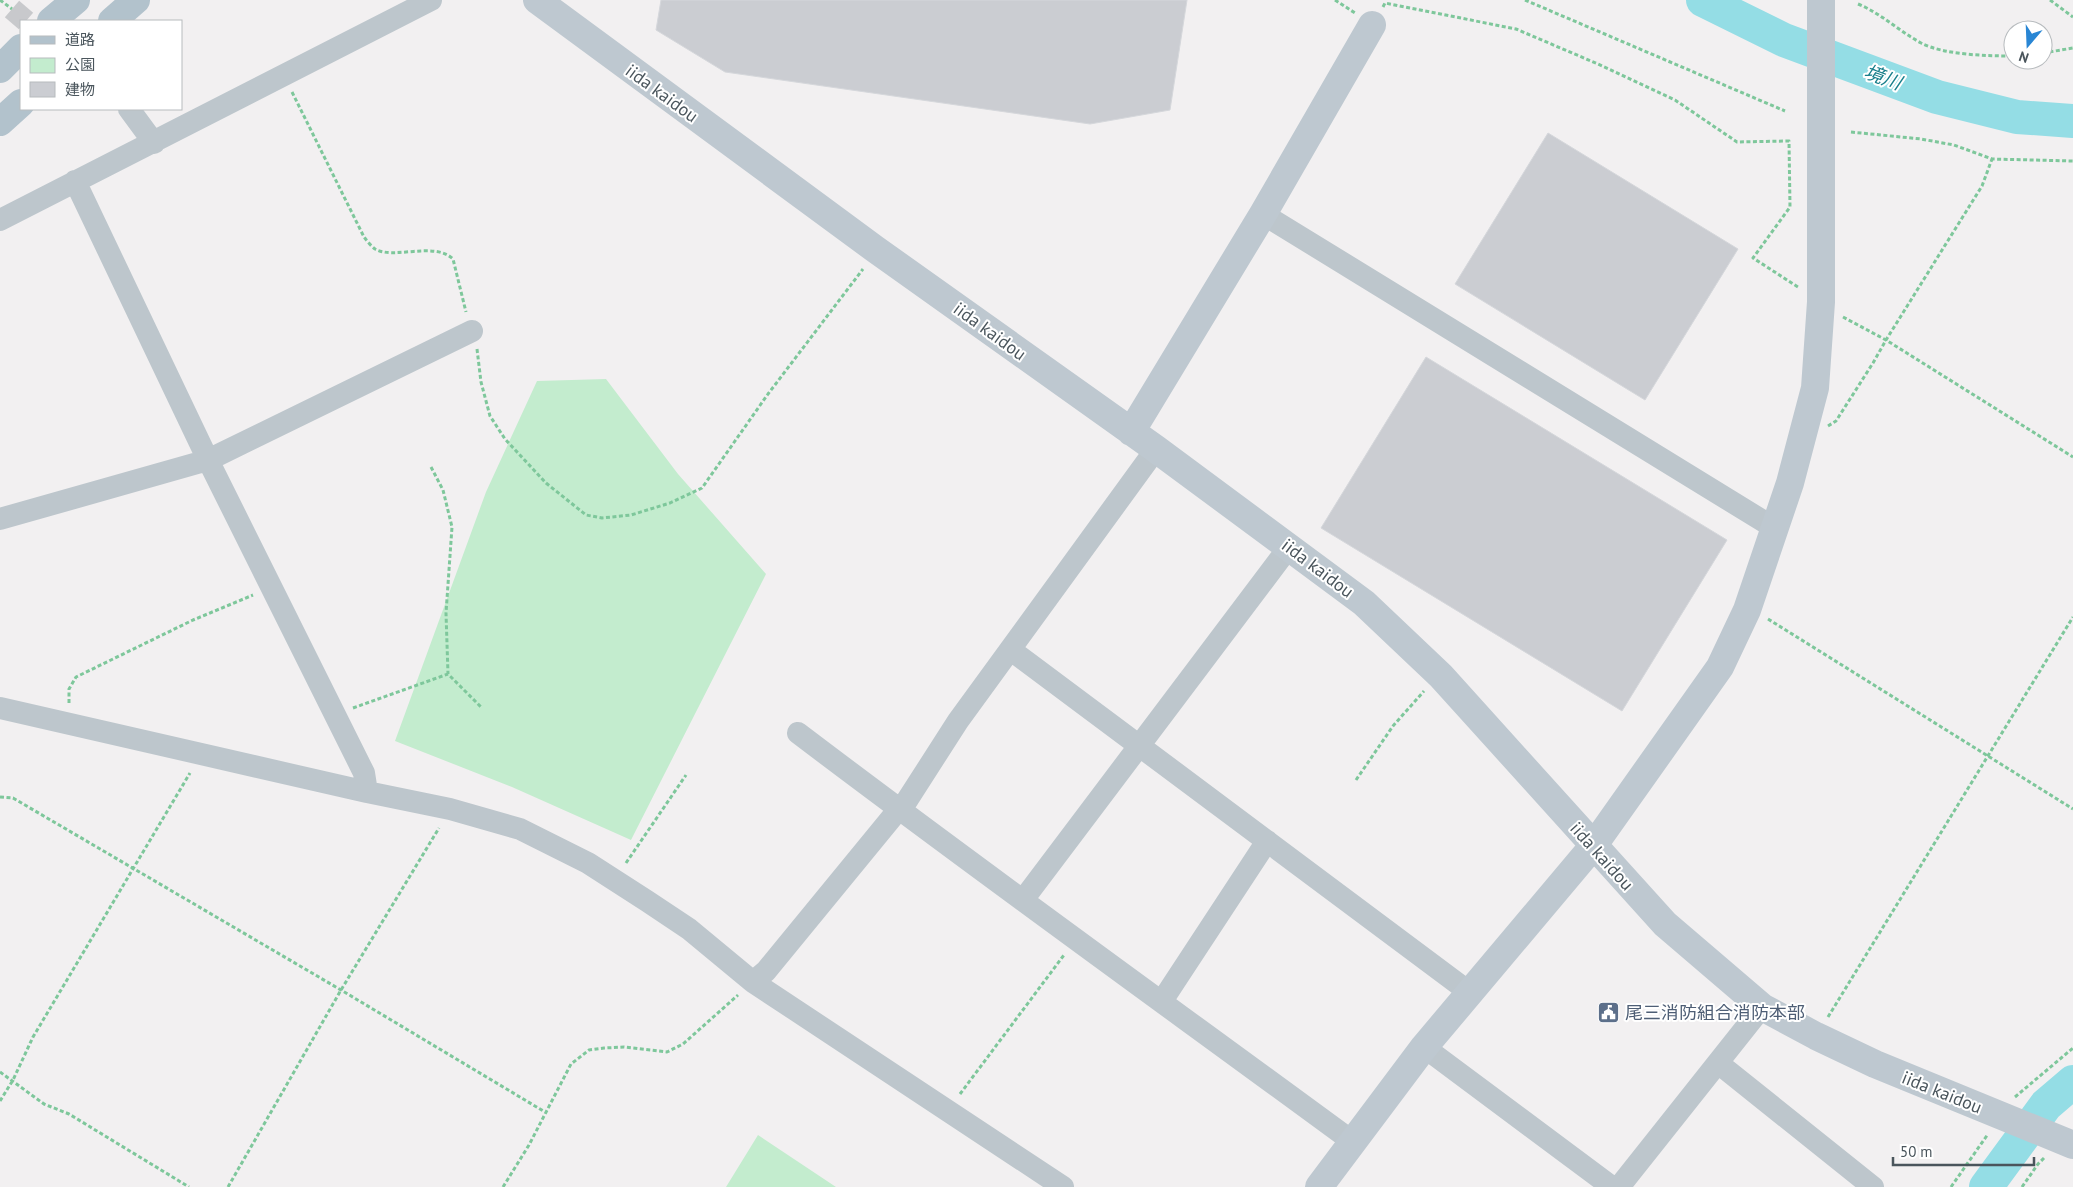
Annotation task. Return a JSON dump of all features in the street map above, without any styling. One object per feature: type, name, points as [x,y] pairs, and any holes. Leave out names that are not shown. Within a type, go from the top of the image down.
[{"type":"main road","points":[[52,20],[76,0]]},
{"type":"main road","points":[[113,20],[136,0]]},
{"type":"main road","name":"iida kaidou","points":[[537,0],[877,250],[1156,449],[1364,603],[1441,676],[1665,924],[1762,1007],[1816,1036],[1875,1064],[2063,1141]]},
{"type":"main road","points":[[1319,1187],[1424,1047],[1594,846],[1720,666],[1747,610],[1776,529],[1815,388],[1821,302],[1821,0]]},
{"type":"main road","points":[[1131,432],[1263,214],[1372,25]]},
{"type":"main road","points":[[0,69],[20,49]]},
{"type":"main road","points":[[0,122],[20,104]]},
{"type":"street","points":[[0,220],[431,0]]},
{"type":"street","points":[[130,110],[154,143]]},
{"type":"street","points":[[75,181],[208,460],[364,773],[367,792]]},
{"type":"street","points":[[1263,214],[1776,529]]},
{"type":"street","points":[[0,519],[208,460],[472,331]]},
{"type":"street","points":[[753,982],[766,971],[906,802],[958,721],[1156,449]]},
{"type":"street","points":[[1023,900],[1289,547]]},
{"type":"street","points":[[1011,650],[1469,992]]},
{"type":"street","points":[[0,708],[367,792],[450,809],[520,829],[588,863],[689,929],[753,982],[1063,1187]]},
{"type":"street","points":[[798,733],[898,810],[1023,900],[1075,941],[1162,1001],[1353,1142]]},
{"type":"street","points":[[1162,1001],[1267,841]]},
{"type":"street","points":[[1619,1187],[1762,1007]]},
{"type":"street","points":[[1424,1047],[1612,1187]]},
{"type":"street","points":[[1718,1063],[1873,1187]]},
{"type":"path","points":[[0,0],[12,9]]},
{"type":"path","points":[[1526,0],[1785,111]]},
{"type":"path","points":[[2050,0],[2073,17]]},
{"type":"path","points":[[1372,25],[1385,3],[1516,29],[1675,100],[1737,142],[1789,142],[1790,207],[1753,258],[1840,316],[1886,340],[2073,457]]},
{"type":"path","points":[[1858,4],[1874,11],[1921,43],[1932,48],[1977,56],[2003,56]]},
{"type":"path","points":[[2053,51],[2073,48]]},
{"type":"path","points":[[283,76],[364,237],[375,249],[382,251],[436,251],[450,255],[453,258],[479,359],[481,382],[490,416],[505,439],[546,483],[581,512],[602,518],[622,516],[653,509],[702,488],[768,394],[877,250]]},
{"type":"path","points":[[1851,132],[1921,139],[1954,145],[1992,159],[2073,161]]},
{"type":"path","points":[[1828,426],[1836,421],[1982,186],[1992,159]]},
{"type":"path","points":[[431,467],[443,490],[452,527],[446,613],[448,674],[481,707]]},
{"type":"path","points":[[68,723],[70,717],[69,688],[76,677],[193,620],[272,586]]},
{"type":"path","points":[[1747,610],[1775,622],[2073,809]]},
{"type":"path","points":[[1816,1036],[2073,617]]},
{"type":"path","points":[[335,714],[448,674]]},
{"type":"path","points":[[1356,780],[1394,726],[1427,688],[1441,676]]},
{"type":"path","points":[[0,1100],[13,1080],[33,1037],[132,868],[202,754]]},
{"type":"path","points":[[614,880],[686,775]]},
{"type":"path","points":[[0,797],[13,798],[545,1112]]},
{"type":"path","points":[[228,1187],[341,990],[450,809]]},
{"type":"path","points":[[947,1111],[1075,941]]},
{"type":"path","points":[[503,1187],[529,1145],[571,1064],[589,1050],[624,1047],[667,1052],[683,1044],[753,982]]},
{"type":"path","points":[[1952,1187],[2012,1099],[2073,1048]]},
{"type":"path","points":[[0,1072],[44,1104],[69,1114],[189,1187]]},
{"type":"path","points":[[2022,1187],[2038,1164],[2063,1141]]},
{"type":"green space","points":[[606,379],[678,474],[766,574],[631,840],[512,787],[395,741],[486,492],[537,381]]},
{"type":"green space","points":[[758,1135],[836,1187],[726,1187]]},
{"type":"building","points":[[661,0],[1187,0],[1170,110],[1090,124],[725,72],[656,30]]},
{"type":"building","points":[[1548,133],[1738,249],[1645,400],[1455,284]]},
{"type":"building","points":[[1426,357],[1727,540],[1622,711],[1321,528]]},
{"type":"waterway","name":"境川","points":[[1703,0],[1784,40],[1937,97],[2017,117],[2073,121]]},
{"type":"waterway","points":[[1986,1187],[2046,1105],[2073,1082]]},
{"type":"tunnel","points":[[12,9],[25,20]]},
{"type":"place","name":"尾三消防組合消防本部","points":[[1609,1012]]}]
